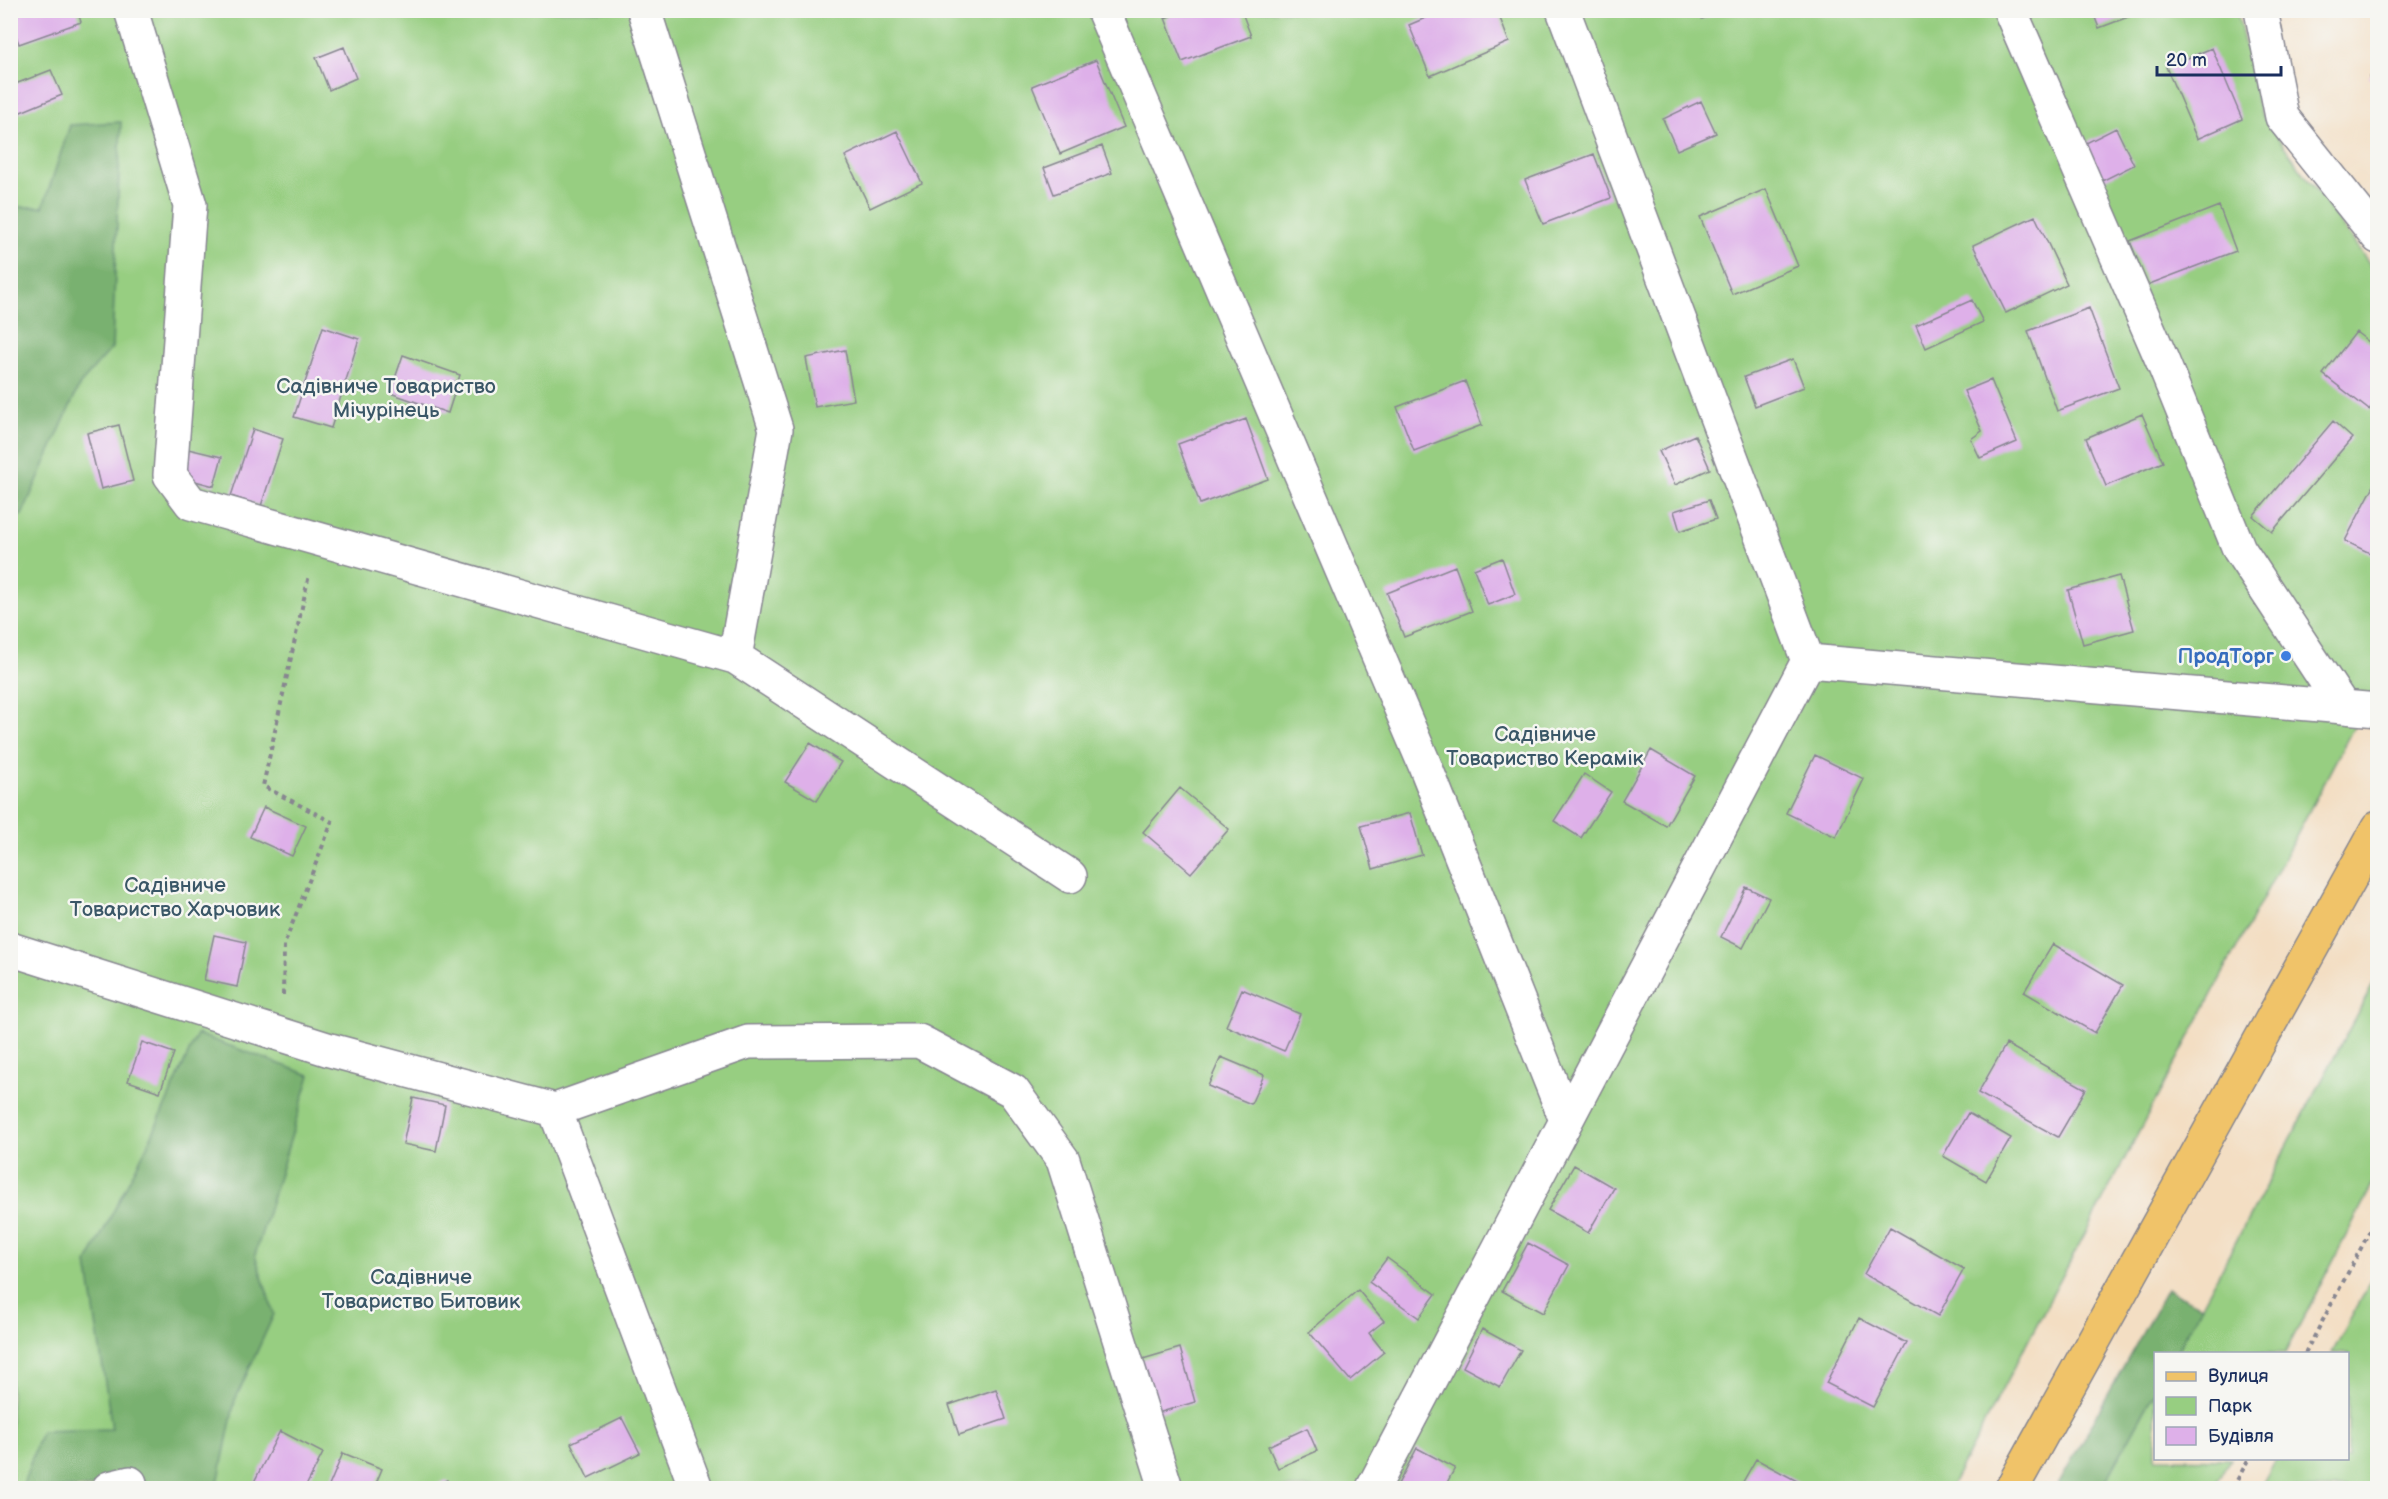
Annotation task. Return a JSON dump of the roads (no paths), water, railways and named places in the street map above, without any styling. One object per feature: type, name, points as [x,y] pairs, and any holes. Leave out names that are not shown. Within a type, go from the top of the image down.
[{"type":"main road","points":[[2012,1488],[2378,828]]},
{"type":"street","points":[[131,10],[190,205],[170,475],[191,503],[735,657],[1070,876]]},
{"type":"street","points":[[644,10],[776,429],[735,657]]},
{"type":"street","points":[[1103,10],[1424,763],[1566,1120]]},
{"type":"street","points":[[1372,1488],[1808,661],[1563,10]]},
{"type":"street","points":[[2010,10],[2162,360],[2239,549],[2343,707]]},
{"type":"street","points":[[2261,10],[2282,117],[2378,237]]},
{"type":"street","points":[[1808,661],[2378,710]]},
{"type":"street","points":[[10,949],[330,1050],[555,1110],[748,1042],[919,1041],[1013,1091],[1063,1160],[1166,1488]]},
{"type":"street","points":[[555,1110],[696,1488]]},
{"type":"place","name":"ПродТорг","points":[[2286,656]]},
{"type":"park label","name":"Садівниче Товариство Мічурінець","points":[[386,398]]},
{"type":"park label","name":"Садівниче Товариство Керамік","points":[[1545,746]]},
{"type":"park label","name":"Садівниче Товариство Харчовик","points":[[175,897]]},
{"type":"park label","name":"Садівниче Товариство Битовик","points":[[421,1289]]}]
